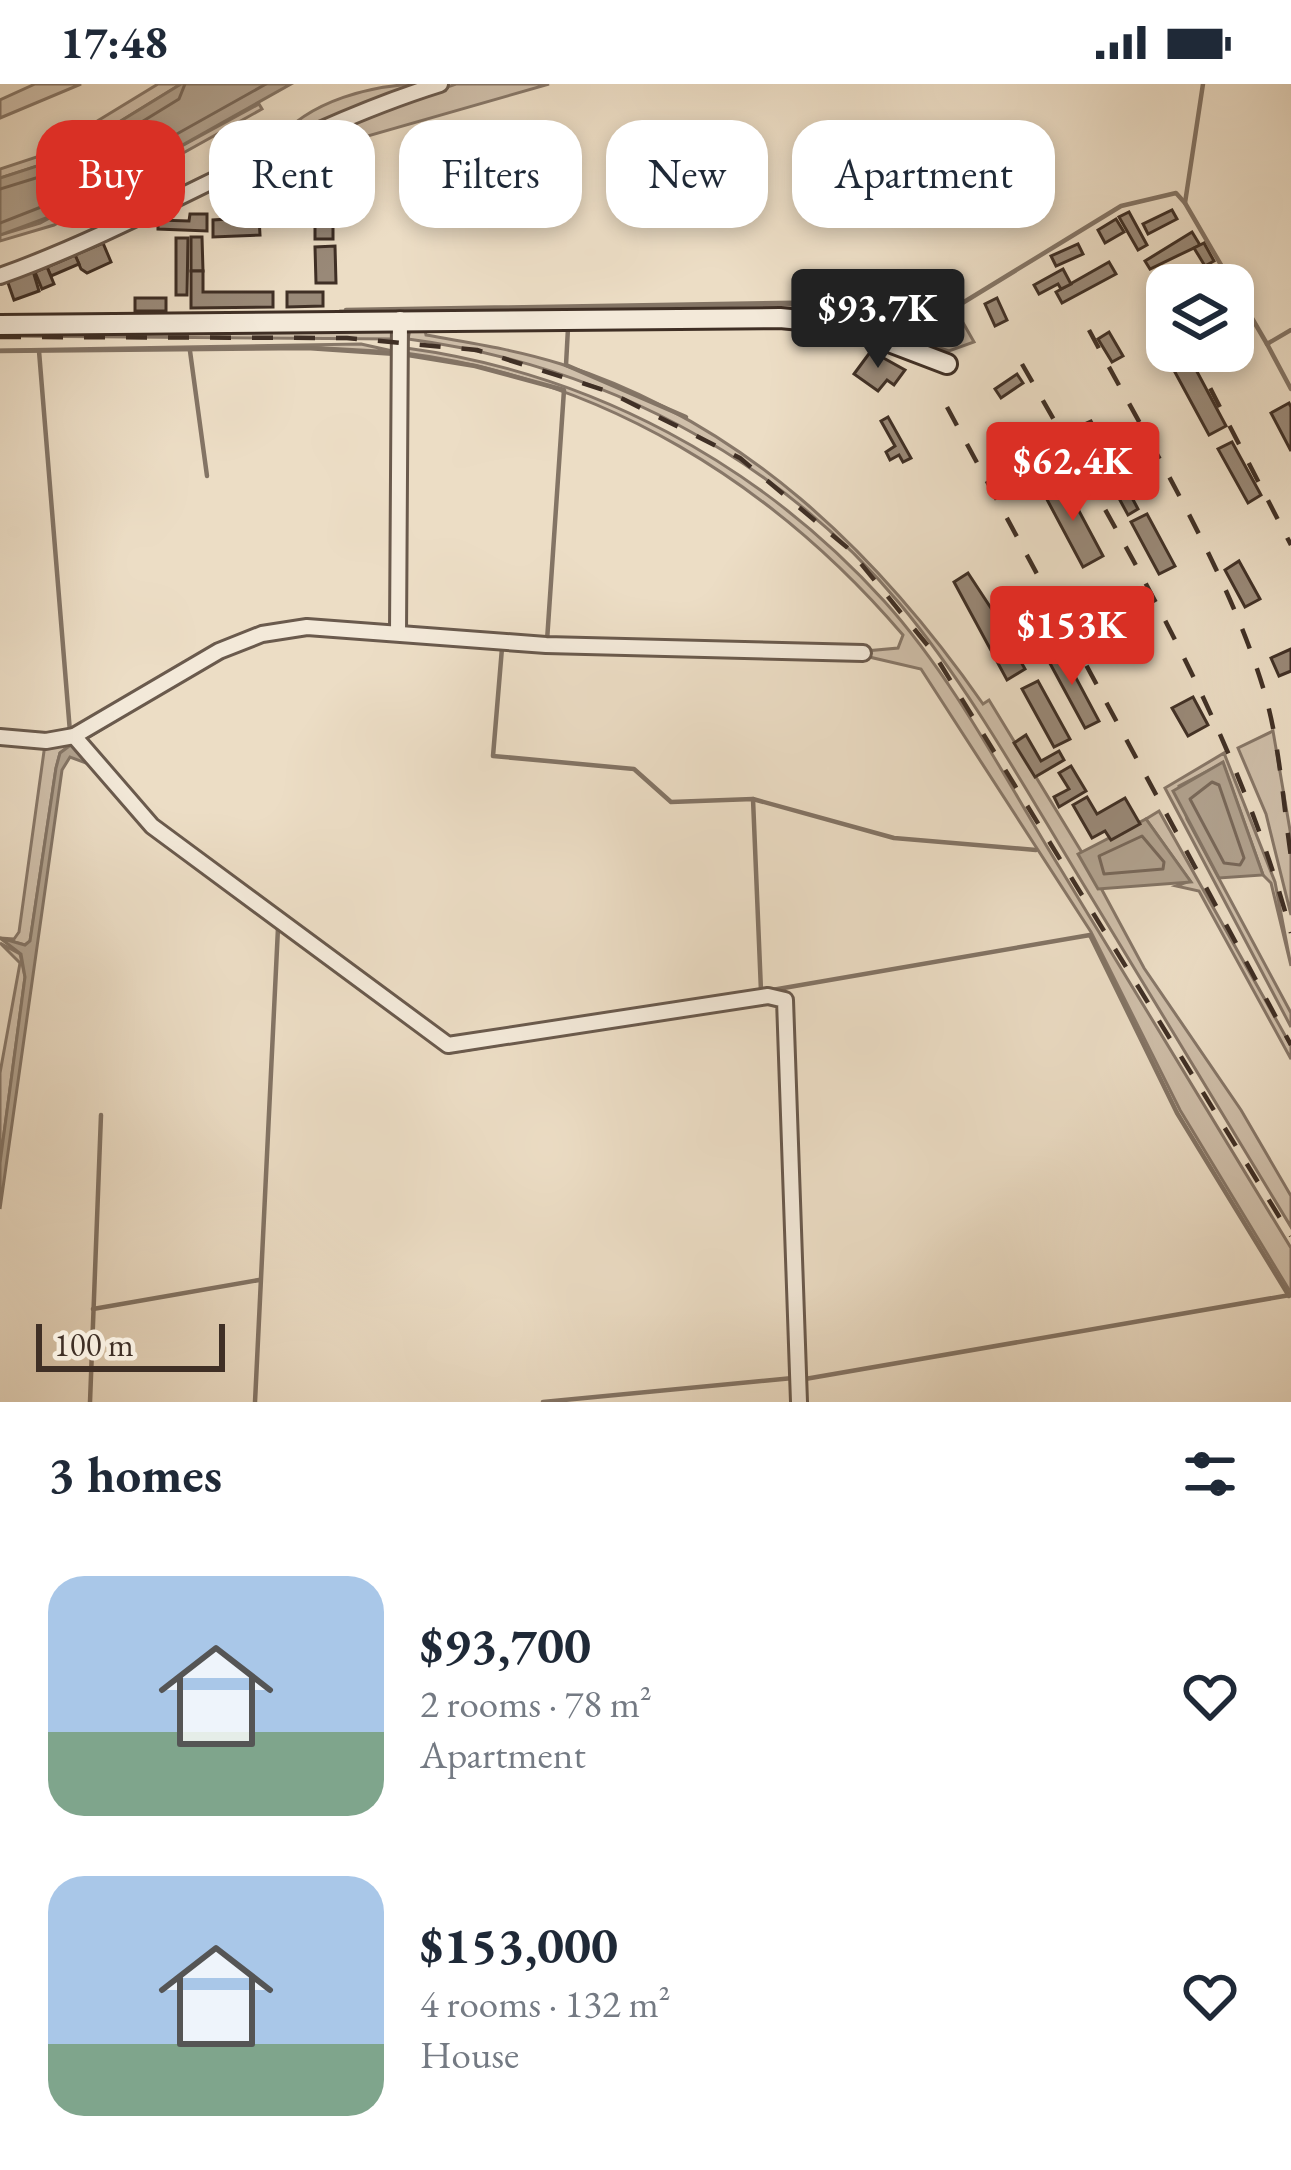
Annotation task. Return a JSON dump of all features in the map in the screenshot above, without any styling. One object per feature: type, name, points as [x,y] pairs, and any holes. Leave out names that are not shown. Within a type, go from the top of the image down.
[{"type":"street","points":[[0,276],[104,233],[315,129],[440,84]]},
{"type":"street","points":[[398,633],[400,319]]},
{"type":"street","points":[[0,325],[804,320],[859,329],[947,364]]},
{"type":"street","points":[[0,737],[46,741],[74,736],[197,663],[262,634],[307,627],[546,645],[863,653]]},
{"type":"street","points":[[74,736],[152,826],[448,1045],[467,1046],[768,996],[785,1000],[799,1402]]},
{"type":"shaded area","points":[[35,84],[81,84],[0,118],[0,100]]},
{"type":"shaded area","points":[[158,84],[181,84],[122,120],[99,120]]},
{"type":"shaded area","points":[[425,84],[333,120],[300,120],[343,97]]},
{"type":"shaded area","points":[[456,84],[549,84],[424,120],[399,120],[399,127],[375,134],[375,120],[349,120]]},
{"type":"shaded area","points":[[259,104],[262,109],[242,120],[230,120]]},
{"type":"shaded area","points":[[209,131],[209,139],[185,152],[185,144]]},
{"type":"shaded area","points":[[36,157],[36,166],[0,178],[0,169]]},
{"type":"shaded area","points":[[36,224],[44,228],[0,241],[0,235]]},
{"type":"shaded area","points":[[844,304],[920,326],[957,312],[974,342],[949,351],[873,326],[342,316],[341,311]]},
{"type":"shaded area","points":[[424,325],[426,335],[561,364],[689,420],[747,457],[851,545],[942,648],[983,704],[989,700],[1081,851],[1144,968],[1241,1110],[1291,1196],[1291,1227],[972,703],[900,604],[851,551],[740,461],[678,425],[547,370],[408,339],[410,330]]},
{"type":"shaded area","points":[[393,328],[397,339],[0,336],[0,331]]},
{"type":"shaded area","points":[[361,344],[397,352],[307,347],[0,350]]},
{"type":"shaded area","points":[[406,348],[475,360],[541,379],[668,432],[783,507],[885,602],[978,731],[1291,1248],[1291,1293],[1180,1110],[1091,932],[921,669],[865,656],[866,651],[898,648],[903,635],[852,580],[798,530],[680,446],[548,386],[478,366],[405,353]]},
{"type":"shaded area","points":[[1273,731],[1291,836],[1291,915],[1266,814],[1238,748]]},
{"type":"shaded area","points":[[76,740],[151,827],[448,1047],[769,998],[775,1001],[450,1053],[152,829],[76,741],[60,753],[56,768],[30,941],[25,945],[0,938],[14,939],[19,932],[45,744]]},
{"type":"shaded area","points":[[1224,753],[1275,882],[1291,966],[1271,883],[1263,875],[1223,763],[1179,786],[1187,819],[1291,1013],[1291,1027],[1165,788]]},
{"type":"shaded area","points":[[1159,811],[1291,1046],[1291,1059],[1199,891],[1176,886],[1190,881],[1146,819]]},
{"type":"shaded area","points":[[0,943],[20,954],[25,977],[0,1163],[0,1073],[20,963]]},
{"type":"shaded area","points":[[776,1002],[784,1006],[797,1375],[784,1020]]},
{"type":"water","points":[[181,84],[291,84],[227,120],[209,120],[209,130],[185,144],[185,120],[122,120]]},
{"type":"water","points":[[36,166],[36,222],[0,235],[0,178]]},
{"type":"water","points":[[76,741],[94,766],[70,757],[62,770],[0,1209],[0,1163],[25,977],[21,954],[0,938],[25,945],[30,941],[56,768],[60,753]]},
{"type":"water","points":[[1223,762],[1263,875],[1219,878],[1173,791]]},
{"type":"water","points":[[1146,819],[1191,882],[1098,889],[1078,854]]},
{"type":"building","points":[[1172,210],[1177,219],[1148,234],[1143,224]]},
{"type":"building","points":[[1129,212],[1147,245],[1138,250],[1119,217]]},
{"type":"building","points":[[190,214],[207,214],[207,231],[158,229],[185,228]]},
{"type":"building","points":[[1116,219],[1124,232],[1105,243],[1098,230]]},
{"type":"building","points":[[213,228],[260,228],[260,235],[213,237]]},
{"type":"building","points":[[315,228],[333,228],[333,239],[315,239]]},
{"type":"building","points":[[1192,232],[1200,245],[1160,264],[1145,261]]},
{"type":"building","points":[[191,237],[202,237],[203,271],[191,271]]},
{"type":"building","points":[[176,238],[188,238],[187,295],[176,295]]},
{"type":"building","points":[[103,243],[111,262],[87,273],[81,269],[75,255]]},
{"type":"building","points":[[1204,243],[1214,261],[1204,264],[1194,248]]},
{"type":"building","points":[[1078,244],[1083,254],[1056,266],[1051,256]]},
{"type":"building","points":[[335,246],[336,283],[316,283],[315,247]]},
{"type":"building","points":[[75,255],[79,264],[51,276],[47,267]]},
{"type":"building","points":[[1109,262],[1116,274],[1062,303],[1056,292]]},
{"type":"building","points":[[47,267],[54,284],[42,289],[35,272]]},
{"type":"building","points":[[1063,269],[1071,284],[1061,289],[1058,284],[1039,294],[1034,285]]},
{"type":"building","points":[[33,271],[39,291],[14,300],[7,280]]},
{"type":"building","points":[[191,271],[203,271],[203,292],[273,292],[273,307],[191,308]]},
{"type":"building","points":[[287,292],[323,292],[323,306],[287,307]]},
{"type":"building","points":[[135,298],[166,298],[166,311],[135,311]]},
{"type":"building","points":[[997,298],[1007,320],[995,326],[985,304]]},
{"type":"building","points":[[1109,332],[1123,356],[1112,362],[1098,339]]},
{"type":"building","points":[[871,351],[905,370],[894,385],[887,380],[878,391],[854,374]]},
{"type":"building","points":[[1175,372],[1197,372],[1226,426],[1209,435]]},
{"type":"building","points":[[1017,374],[1023,383],[1001,398],[995,389]]},
{"type":"building","points":[[1289,403],[1291,407],[1291,451],[1271,413]]},
{"type":"building","points":[[888,417],[911,458],[903,462],[899,455],[890,460],[886,452],[895,446],[881,421]]},
{"type":"building","points":[[1091,421],[1138,509],[1128,515],[1080,426]]},
{"type":"building","points":[[1232,442],[1261,495],[1248,503],[1218,449]]},
{"type":"building","points":[[1063,481],[1103,556],[1083,567],[1043,492]]},
{"type":"building","points":[[1147,514],[1175,566],[1159,574],[1131,522]]},
{"type":"building","points":[[1239,561],[1260,599],[1245,607],[1225,570]]},
{"type":"building","points":[[968,573],[1025,660],[1021,662],[1025,669],[1007,680],[954,582]]},
{"type":"building","points":[[1060,648],[1099,721],[1085,728],[1046,656]]},
{"type":"building","points":[[1291,649],[1291,671],[1279,676],[1271,658]]},
{"type":"building","points":[[1038,681],[1070,739],[1054,747],[1022,689]]},
{"type":"building","points":[[1193,697],[1208,725],[1188,736],[1172,708]]},
{"type":"building","points":[[1026,735],[1041,761],[1059,751],[1064,760],[1035,777],[1014,743]]},
{"type":"building","points":[[1071,766],[1086,791],[1059,807],[1054,797],[1069,789],[1059,773]]},
{"type":"building","points":[[1087,797],[1097,814],[1125,798],[1140,824],[1111,840],[1105,831],[1092,838],[1073,805]]},
{"type":"waterway","points":[[1203,84],[1185,203],[1267,344]]},
{"type":"waterway","points":[[346,310],[843,302],[920,323],[933,321],[1121,206],[1176,193],[1185,203]]},
{"type":"waterway","points":[[568,328],[566,365],[686,417]]},
{"type":"waterway","points":[[1291,330],[1267,344],[1291,389]]},
{"type":"waterway","points":[[0,351],[307,348],[396,354]]},
{"type":"waterway","points":[[39,351],[70,732]]},
{"type":"waterway","points":[[190,351],[207,476]]},
{"type":"waterway","points":[[408,355],[475,366],[564,390],[547,641]]},
{"type":"waterway","points":[[496,647],[502,648],[493,756],[634,769],[671,802],[753,799],[894,838],[1036,850]]},
{"type":"waterway","points":[[89,736],[163,691]]},
{"type":"waterway","points":[[753,799],[761,991]]},
{"type":"waterway","points":[[255,1402],[278,928]]},
{"type":"waterway","points":[[772,990],[1090,935],[1177,1113],[1289,1296]]},
{"type":"waterway","points":[[90,1402],[101,1115]]},
{"type":"waterway","points":[[93,1309],[259,1280]]},
{"type":"waterway","points":[[805,1379],[1290,1295]]},
{"type":"waterway","points":[[543,1402],[793,1378]]},
{"type":"railway","points":[[1089,330],[1186,509],[1250,648],[1274,734],[1291,857]]},
{"type":"railway","points":[[0,337],[347,338],[477,350],[607,391],[740,458],[849,549],[933,652],[1291,1236]]},
{"type":"railway","points":[[1022,364],[1139,570],[1210,711],[1268,857],[1291,933]]},
{"type":"railway","points":[[1202,372],[1291,545]]},
{"type":"railway","points":[[947,407],[1291,1045]]}]
